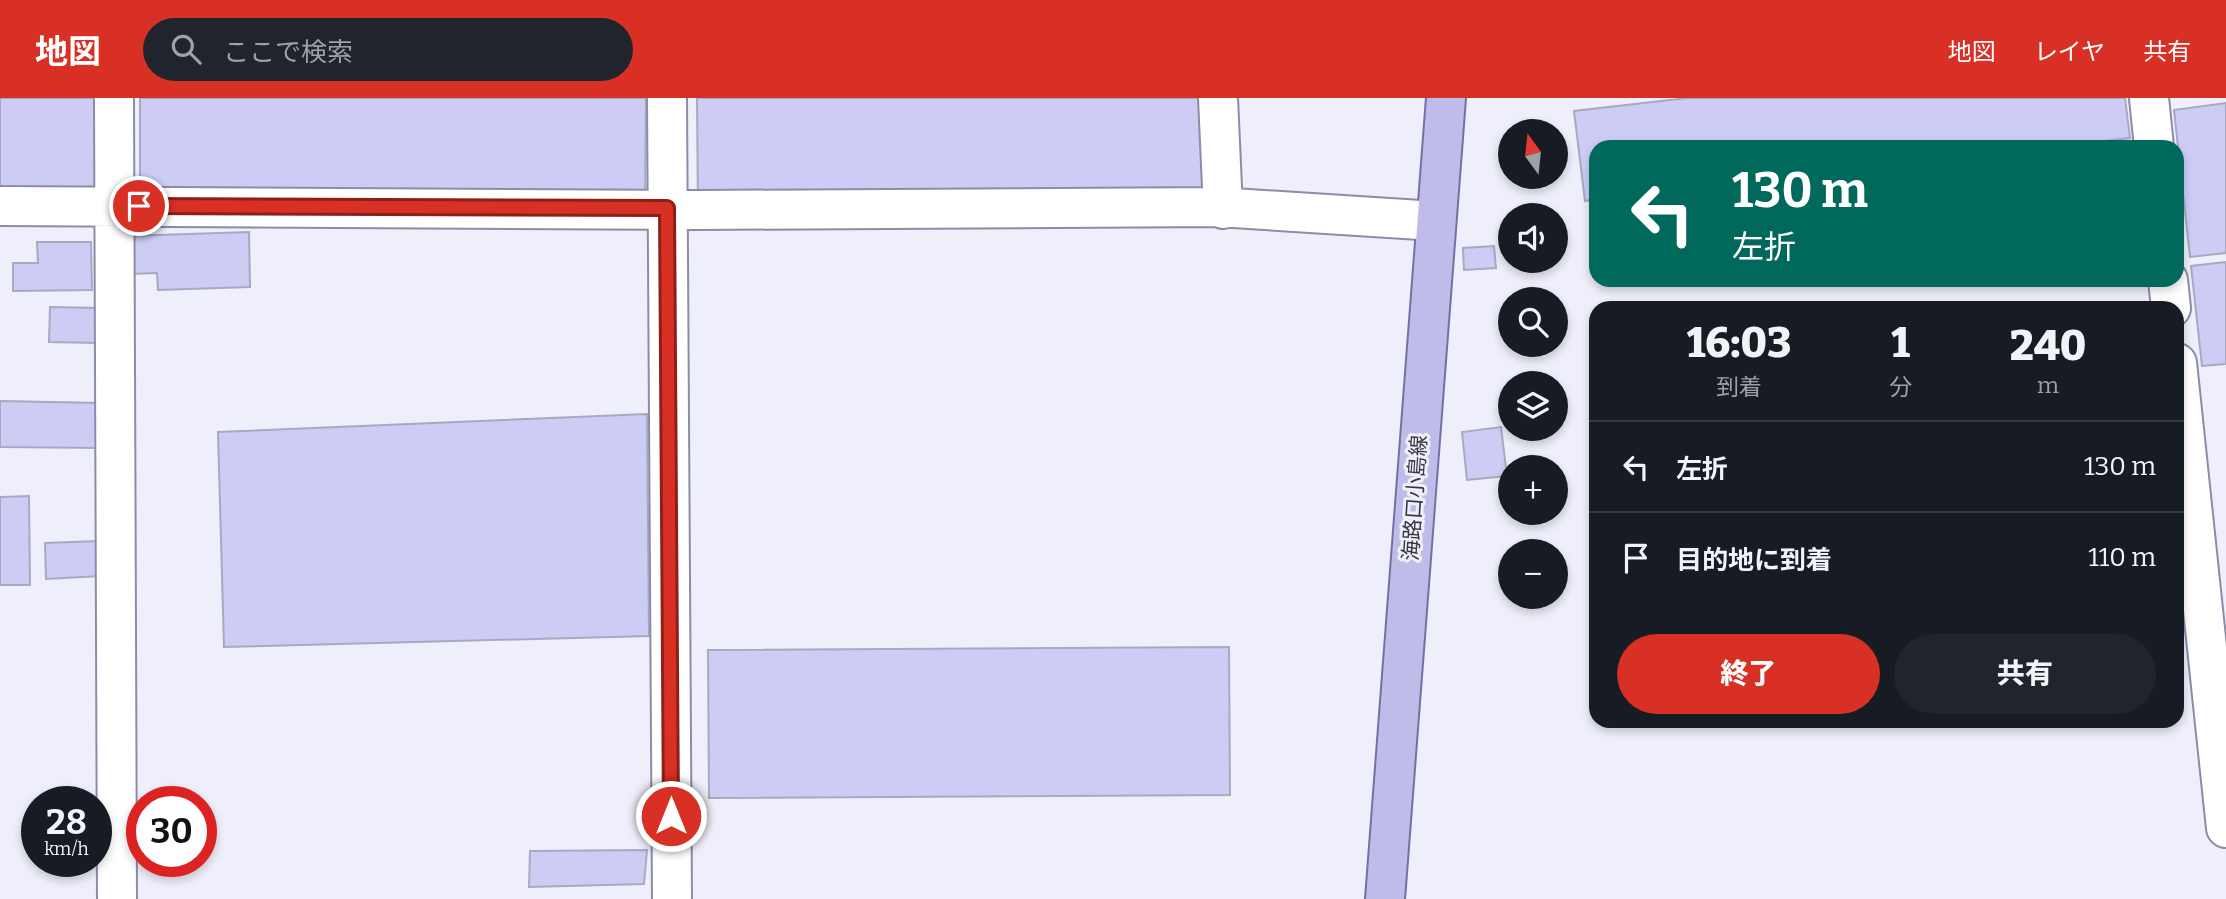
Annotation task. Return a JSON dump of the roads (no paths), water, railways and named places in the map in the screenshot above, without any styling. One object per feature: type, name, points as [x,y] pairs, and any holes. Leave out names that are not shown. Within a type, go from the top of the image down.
[{"type":"main road","name":"海路口小島線","points":[[1385,899],[1446,98]]},
{"type":"street","points":[[114,98],[117,899]]},
{"type":"street","points":[[667,98],[672,899]]},
{"type":"street","points":[[1218,98],[1223,209]]},
{"type":"street","points":[[2149,98],[2153,140]]},
{"type":"street","points":[[0,206],[1223,209],[1436,220]]},
{"type":"street","points":[[2184,429],[2226,828]]}]
